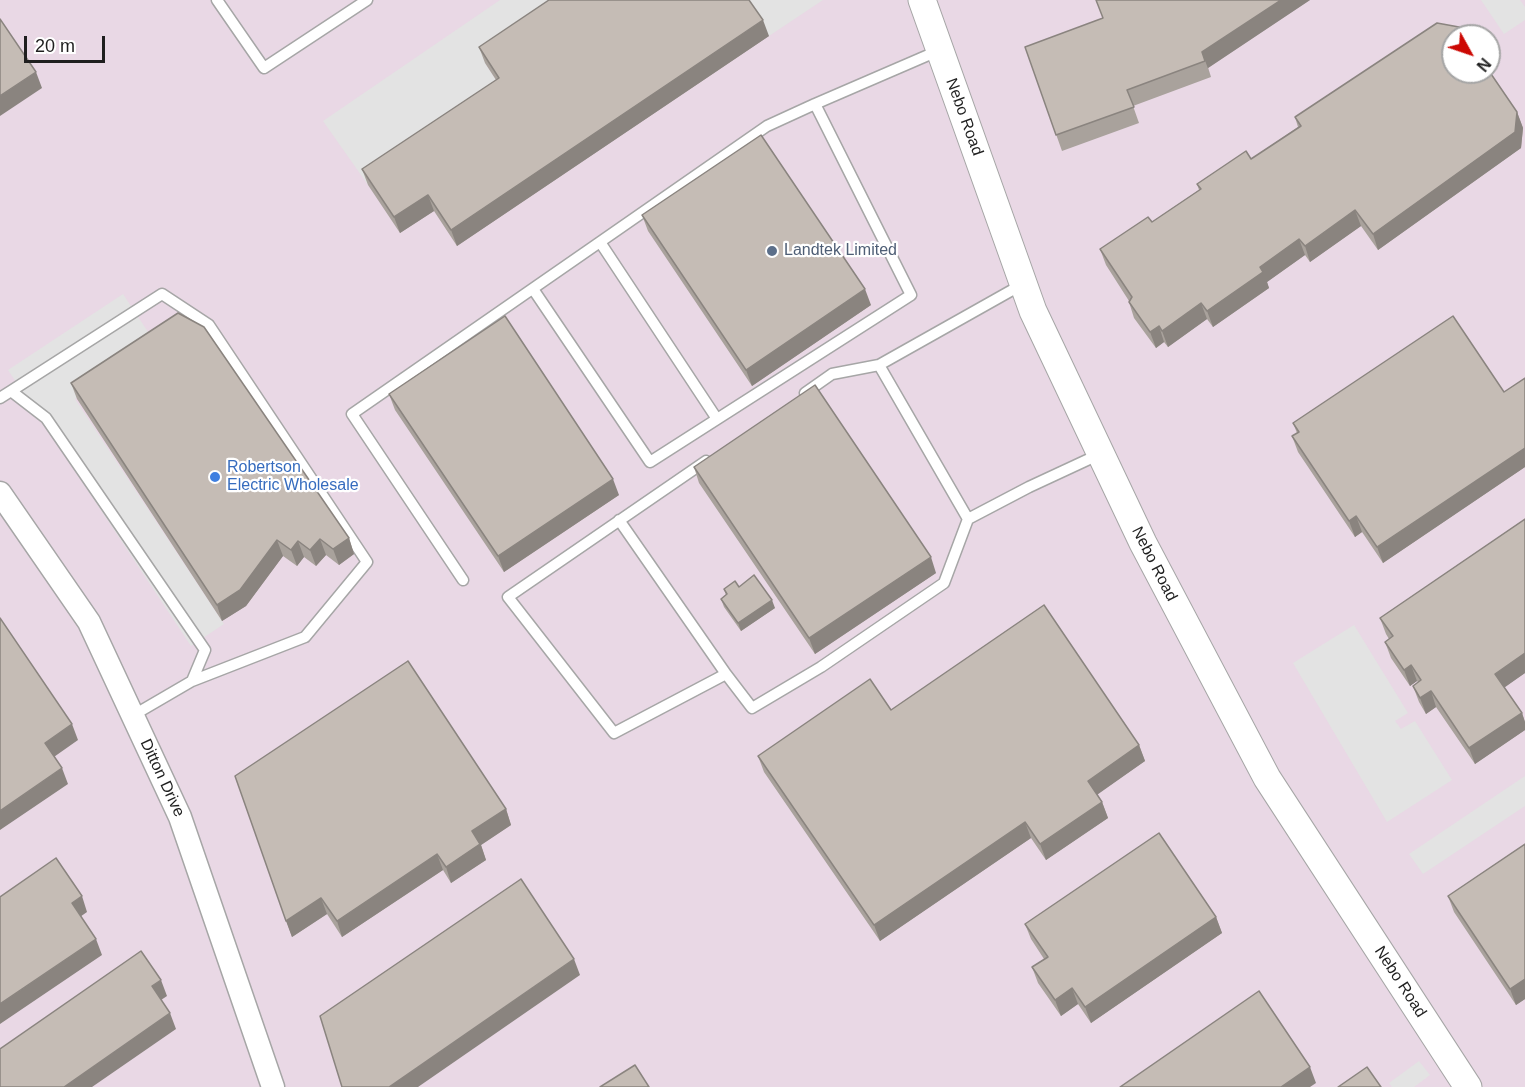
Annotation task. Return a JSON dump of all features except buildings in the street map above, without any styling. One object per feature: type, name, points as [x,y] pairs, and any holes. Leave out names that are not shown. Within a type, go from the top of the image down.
[{"type":"street","name":"Nebo Road","points":[[922,0],[1033,311],[1143,543],[1267,778],[1468,1087]]},
{"type":"street","name":"Ditton Drive","points":[[0,493],[89,622],[180,818],[273,1087]]},
{"type":"lane","points":[[217,0],[264,68],[367,0]]},
{"type":"lane","points":[[463,580],[351,414],[767,126],[940,50]]},
{"type":"lane","points":[[533,289],[650,462],[911,295],[814,104]]},
{"type":"lane","points":[[600,242],[717,419]]},
{"type":"lane","points":[[793,401],[832,374],[879,365],[1023,284]]},
{"type":"lane","points":[[0,398],[162,294],[210,325],[367,562],[305,637],[192,681],[132,716]]},
{"type":"lane","points":[[879,365],[968,519]]},
{"type":"lane","points":[[11,391],[46,418],[205,650],[192,681]]},
{"type":"lane","points":[[716,454],[508,597],[614,733],[726,674]]},
{"type":"lane","points":[[619,520],[752,708],[822,667],[944,583],[968,519],[1029,487],[1101,454]]},
{"type":"shaded area","points":[[0,0],[1525,0],[1525,1087],[0,1087]]},
{"type":"shaded area","points":[[500,0],[579,0],[485,63],[505,94],[368,185],[323,121]]},
{"type":"shaded area","points":[[744,0],[823,0],[769,36]]},
{"type":"shaded area","points":[[1481,0],[1520,0],[1525,7],[1525,20],[1504,34],[1501,24],[1497,24]]},
{"type":"shaded area","points":[[123,294],[156,344],[75,399],[224,624],[191,646],[8,370]]},
{"type":"shaded area","points":[[1354,625],[1408,713],[1395,721],[1401,729],[1415,721],[1452,780],[1387,822],[1293,663]]},
{"type":"shaded area","points":[[1525,776],[1525,806],[1423,874],[1409,854]]},
{"type":"shaded area","points":[[1419,1061],[1430,1075],[1414,1087],[1392,1087],[1389,1083]]},
{"type":"place","name":"Landtek Limited","points":[[772,251]]},
{"type":"place","name":"Robertson Electric Wholesale","points":[[215,477]]}]
